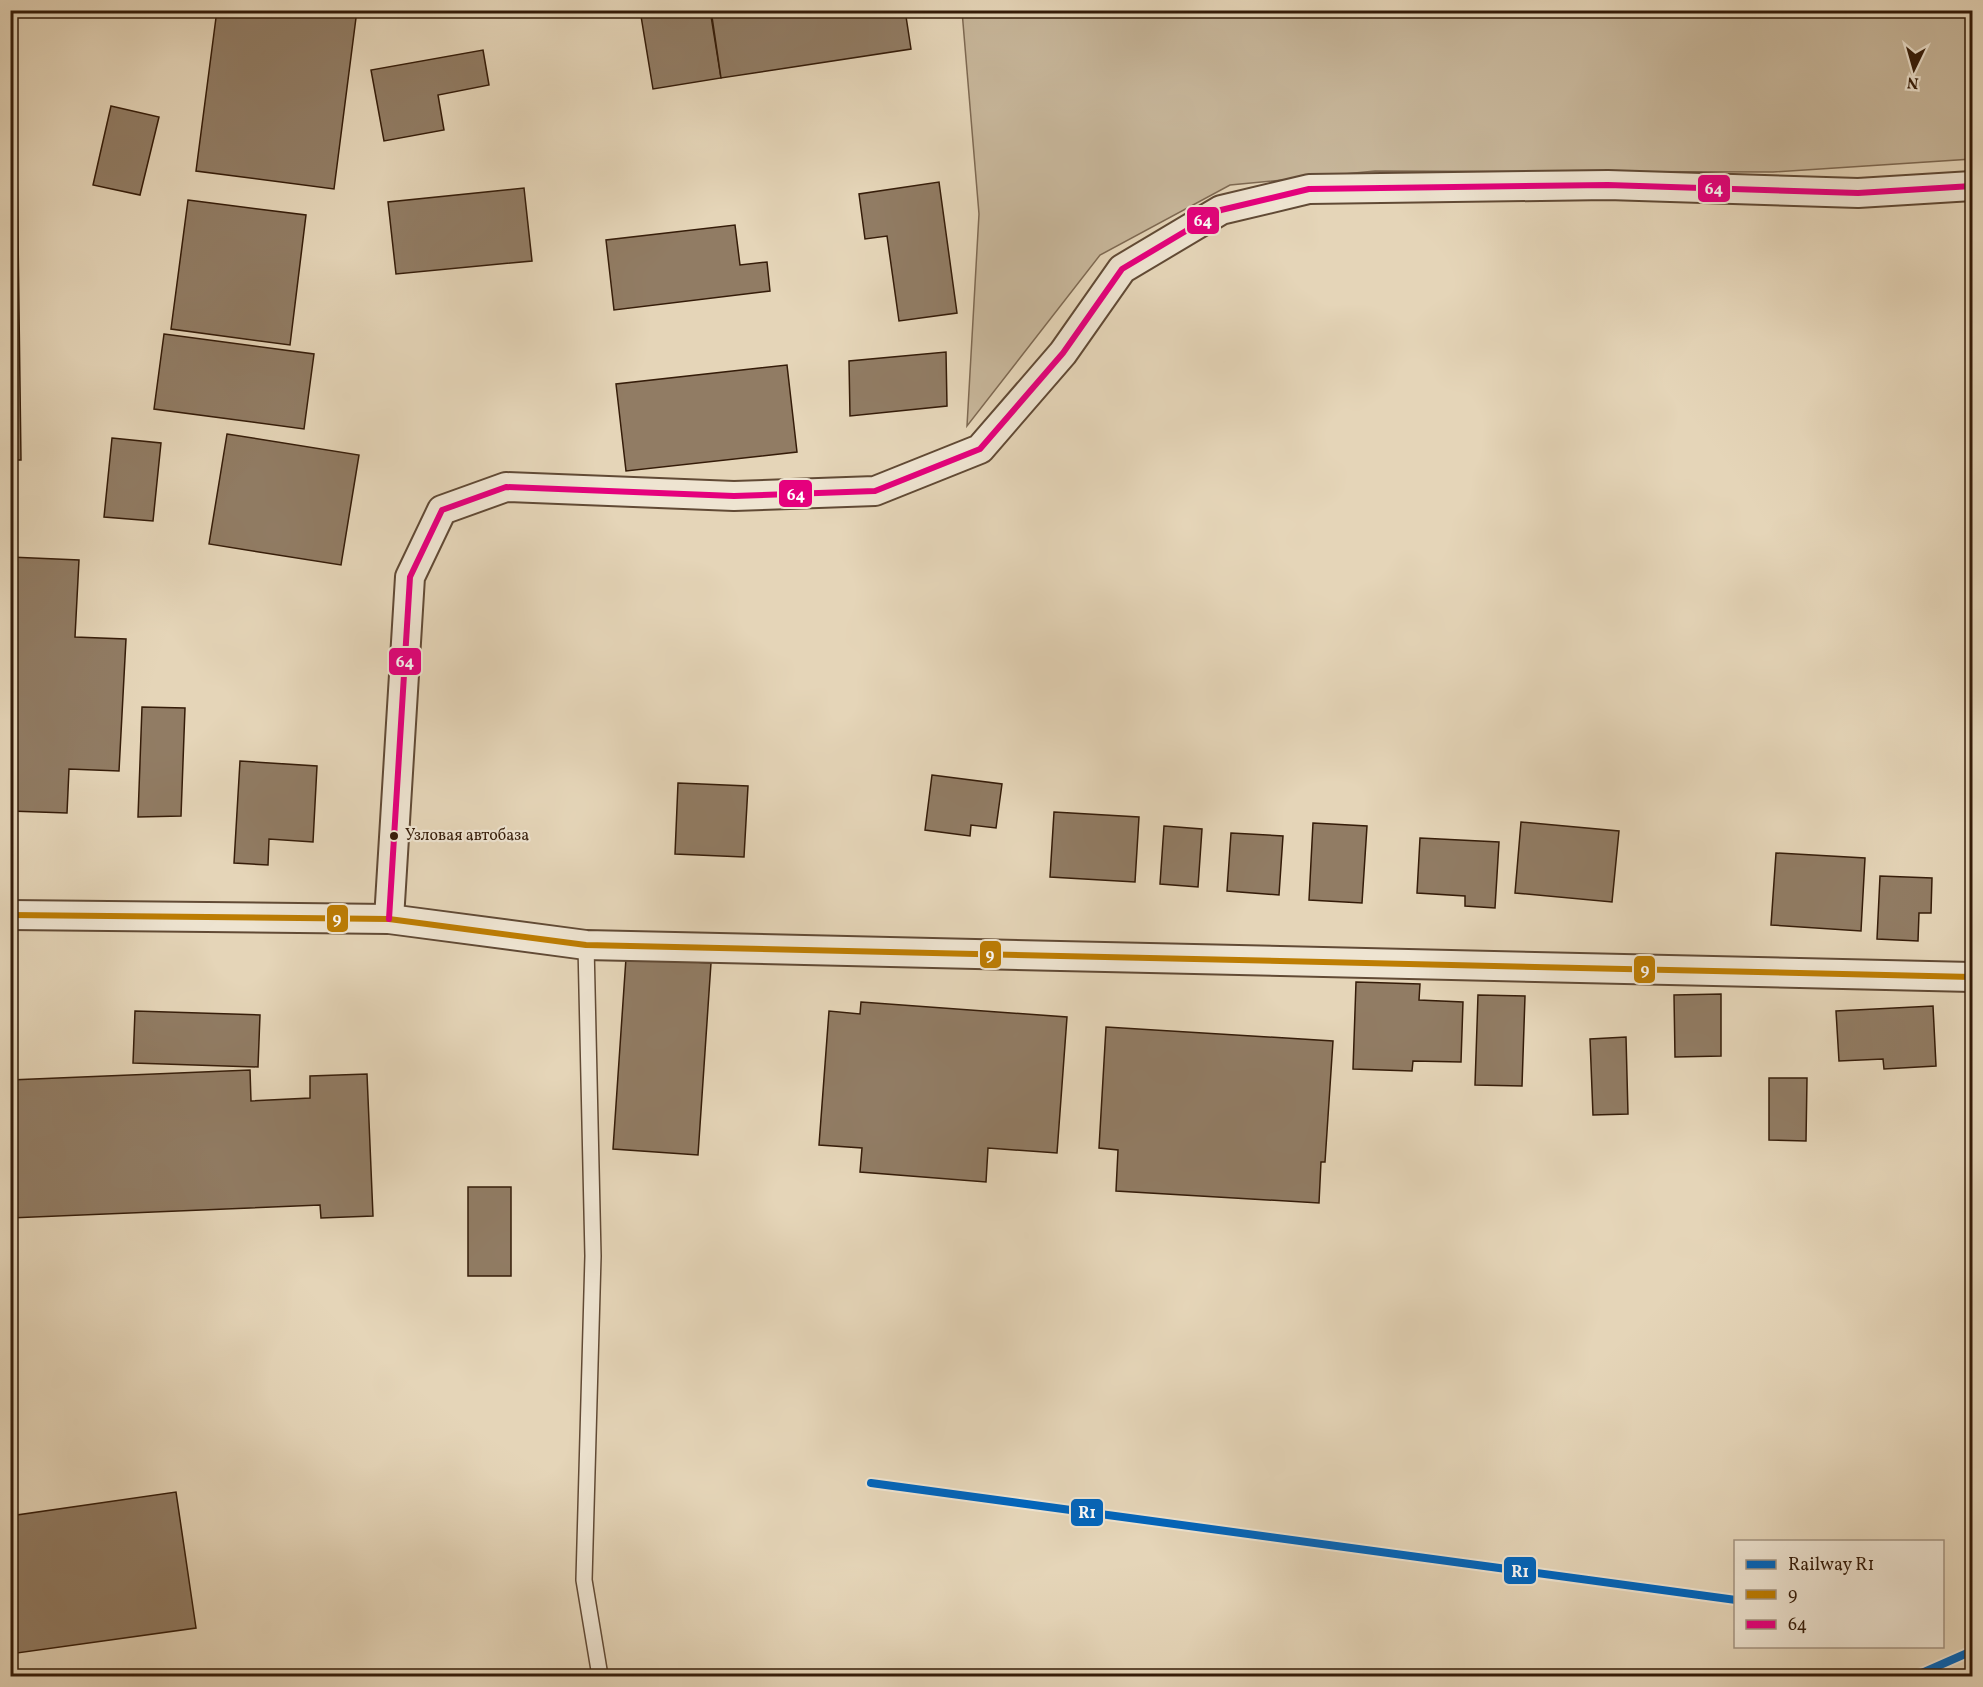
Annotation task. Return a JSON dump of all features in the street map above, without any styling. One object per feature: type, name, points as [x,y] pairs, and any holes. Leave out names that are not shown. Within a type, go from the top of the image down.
[{"type":"street","points":[[390,919],[410,577],[442,510],[506,487],[734,496],[875,491],[980,449],[1063,352],[1122,269],[1221,210],[1309,189],[1608,185],[1858,193],[1972,186]]},
{"type":"street","points":[[10,915],[390,919],[586,945],[1972,977]]},
{"type":"lane","points":[[586,945],[592,1256],[584,1580],[600,1677]]},
{"type":"shaded area","points":[[962,11],[1972,11],[1972,159],[1773,172],[1375,171],[1230,185],[1100,255],[967,426],[979,214]]},
{"type":"building","points":[[10,10],[15,10],[21,460],[10,460]]},
{"type":"building","points":[[217,10],[357,10],[334,189],[196,171]]},
{"type":"building","points":[[423,10],[467,10],[424,15]]},
{"type":"building","points":[[640,10],[710,10],[721,78],[653,89]]},
{"type":"building","points":[[711,10],[905,10],[911,49],[721,78]]},
{"type":"building","points":[[483,50],[489,85],[438,95],[444,130],[384,141],[371,70]]},
{"type":"building","points":[[111,106],[159,117],[140,195],[93,185]]},
{"type":"building","points":[[939,182],[957,313],[899,321],[887,236],[865,239],[859,194]]},
{"type":"building","points":[[524,188],[532,261],[396,274],[388,202]]},
{"type":"building","points":[[188,200],[306,215],[290,345],[171,329]]},
{"type":"building","points":[[735,225],[740,265],[767,262],[770,291],[614,310],[606,240]]},
{"type":"building","points":[[164,334],[314,354],[304,429],[154,409]]},
{"type":"building","points":[[946,352],[947,406],[850,416],[849,361]]},
{"type":"building","points":[[787,365],[797,452],[626,471],[616,384]]},
{"type":"building","points":[[227,434],[359,455],[341,565],[209,544]]},
{"type":"building","points":[[112,438],[161,443],[153,521],[104,517]]},
{"type":"building","points":[[10,557],[79,560],[75,637],[126,639],[119,771],[69,769],[67,813],[10,811]]},
{"type":"building","points":[[142,707],[185,708],[181,816],[138,817]]},
{"type":"building","points":[[240,761],[317,766],[313,842],[269,839],[268,865],[234,863]]},
{"type":"building","points":[[932,775],[1002,784],[996,828],[971,825],[970,836],[925,830]]},
{"type":"building","points":[[678,783],[748,786],[744,857],[675,854]]},
{"type":"building","points":[[1054,812],[1139,817],[1135,882],[1050,877]]},
{"type":"building","points":[[1521,822],[1619,831],[1612,902],[1515,893]]},
{"type":"building","points":[[1313,823],[1367,826],[1362,903],[1309,900]]},
{"type":"building","points":[[1164,826],[1202,829],[1198,887],[1160,884]]},
{"type":"building","points":[[1231,833],[1283,836],[1279,895],[1227,891]]},
{"type":"building","points":[[1420,838],[1499,842],[1495,908],[1465,906],[1465,896],[1417,893]]},
{"type":"building","points":[[1776,853],[1865,858],[1861,931],[1771,925]]},
{"type":"building","points":[[1880,876],[1932,878],[1931,913],[1919,913],[1918,941],[1877,939]]},
{"type":"building","points":[[626,958],[711,963],[698,1155],[613,1149]]},
{"type":"building","points":[[1356,982],[1420,984],[1419,1000],[1463,1002],[1461,1062],[1413,1061],[1412,1071],[1353,1069]]},
{"type":"building","points":[[1721,994],[1721,1056],[1675,1057],[1674,995]]},
{"type":"building","points":[[1478,995],[1525,996],[1522,1086],[1475,1085]]},
{"type":"building","points":[[861,1002],[1067,1017],[1057,1153],[988,1148],[986,1182],[860,1172],[862,1148],[819,1145],[829,1011],[860,1014]]},
{"type":"building","points":[[1933,1006],[1936,1066],[1884,1069],[1883,1059],[1839,1061],[1836,1011]]},
{"type":"building","points":[[135,1011],[260,1015],[258,1067],[133,1063]]},
{"type":"building","points":[[1106,1027],[1333,1041],[1325,1162],[1321,1162],[1319,1203],[1116,1191],[1118,1150],[1099,1148]]},
{"type":"building","points":[[1626,1037],[1628,1114],[1593,1115],[1590,1039]]},
{"type":"building","points":[[250,1070],[251,1101],[310,1098],[310,1076],[367,1074],[373,1216],[321,1218],[320,1205],[10,1218],[10,1080]]},
{"type":"building","points":[[1769,1078],[1807,1078],[1806,1141],[1769,1140]]},
{"type":"building","points":[[468,1187],[511,1187],[511,1276],[468,1276]]},
{"type":"building","points":[[176,1492],[196,1628],[10,1654],[10,1516]]},
{"type":"rail line","name":"R1","points":[[871,1483],[1734,1600]]},
{"type":"rail line","name":"R1","points":[[1915,1676],[1972,1651]]},
{"type":"transit line","name":"64","points":[[389,919],[410,577],[442,510],[506,487],[734,496],[875,491],[980,449],[1063,353],[1122,269],[1221,210],[1309,189],[1608,185],[1858,193],[1972,186]]},
{"type":"transit line","name":"9","points":[[10,915],[389,919],[586,945],[1972,977]]},
{"type":"place","name":"Узловая автобаза","points":[[394,836]]}]
